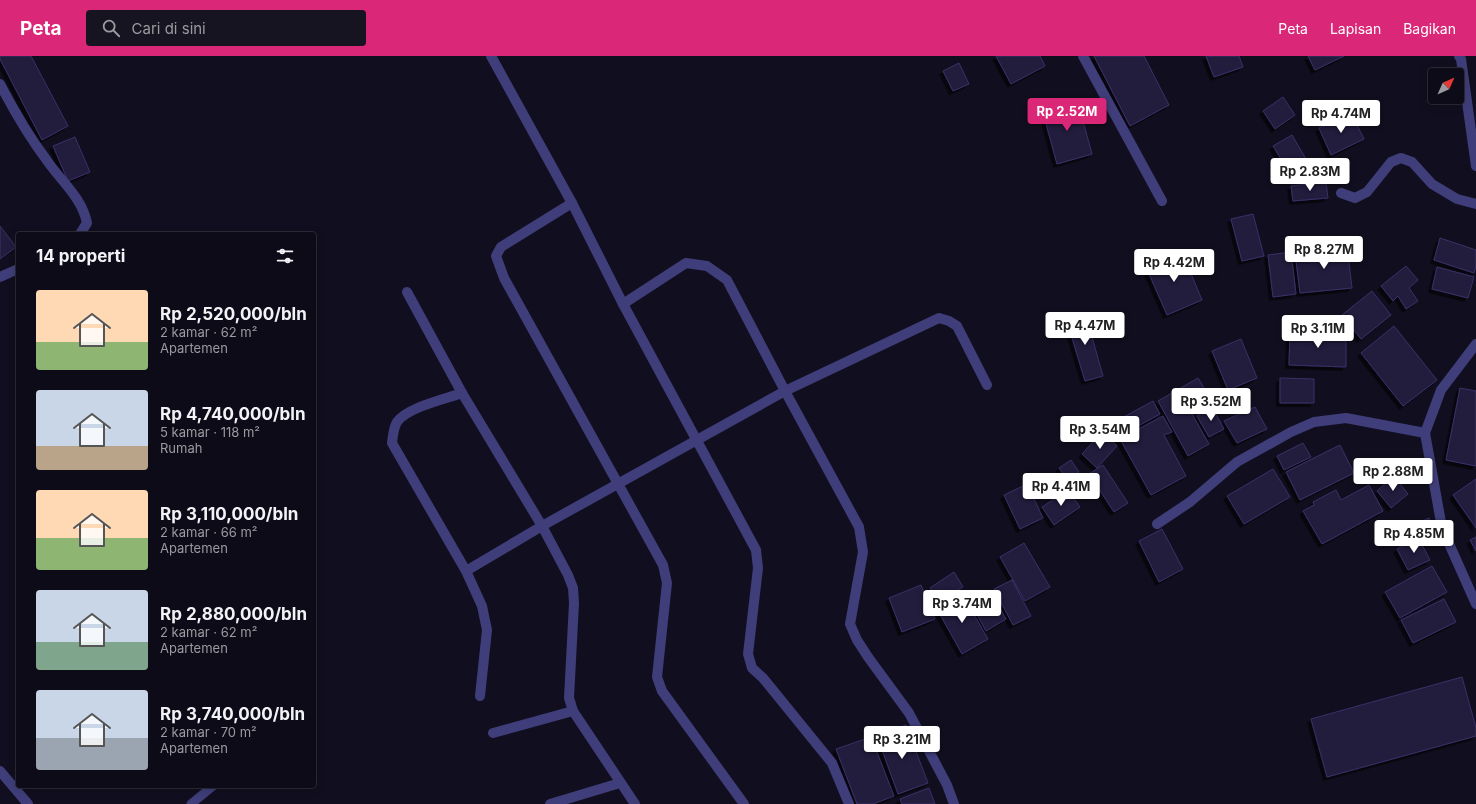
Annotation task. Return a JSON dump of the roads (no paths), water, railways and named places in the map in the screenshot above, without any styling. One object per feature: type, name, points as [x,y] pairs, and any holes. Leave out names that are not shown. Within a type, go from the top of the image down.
[{"type":"street","points":[[491,56],[572,203],[623,304],[756,550],[758,568],[748,654],[752,668],[763,678],[832,763],[849,804]]},
{"type":"street","points":[[1083,56],[1162,201]]},
{"type":"street","points":[[1461,57],[1476,166]]},
{"type":"street","points":[[0,84],[42,153],[73,192],[85,212],[87,223],[81,232]]},
{"type":"street","points":[[1341,193],[1355,198],[1367,192],[1391,162],[1400,158],[1412,162],[1432,184],[1457,199],[1476,204]]},
{"type":"street","points":[[572,203],[501,247],[496,256],[504,278],[619,483],[663,565],[667,583],[657,677],[662,691],[744,804]]},
{"type":"street","points":[[623,304],[686,263],[707,266],[728,280],[785,391],[859,526],[863,552],[850,624],[857,640],[868,657],[909,713],[947,785],[954,804]]},
{"type":"street","points":[[0,277],[16,270]]},
{"type":"street","points":[[407,292],[462,393],[542,526],[568,575],[573,588],[574,603],[569,698],[573,711],[635,804]]},
{"type":"street","points":[[466,571],[542,526],[785,391],[939,318],[949,321],[957,326],[988,386]]},
{"type":"street","points":[[1476,344],[1441,390],[1425,433],[1442,528],[1476,604]]},
{"type":"street","points":[[462,393],[407,413],[397,422],[393,432],[392,443],[466,571],[482,606],[487,630],[480,696]]},
{"type":"street","points":[[1157,524],[1190,502],[1237,462],[1291,432],[1314,422],[1346,418],[1425,433]]},
{"type":"street","points":[[492,733],[573,711]]},
{"type":"street","points":[[0,771],[28,804]]},
{"type":"street","points":[[550,804],[620,783]]},
{"type":"lane","points":[[191,804],[211,788]]}]
